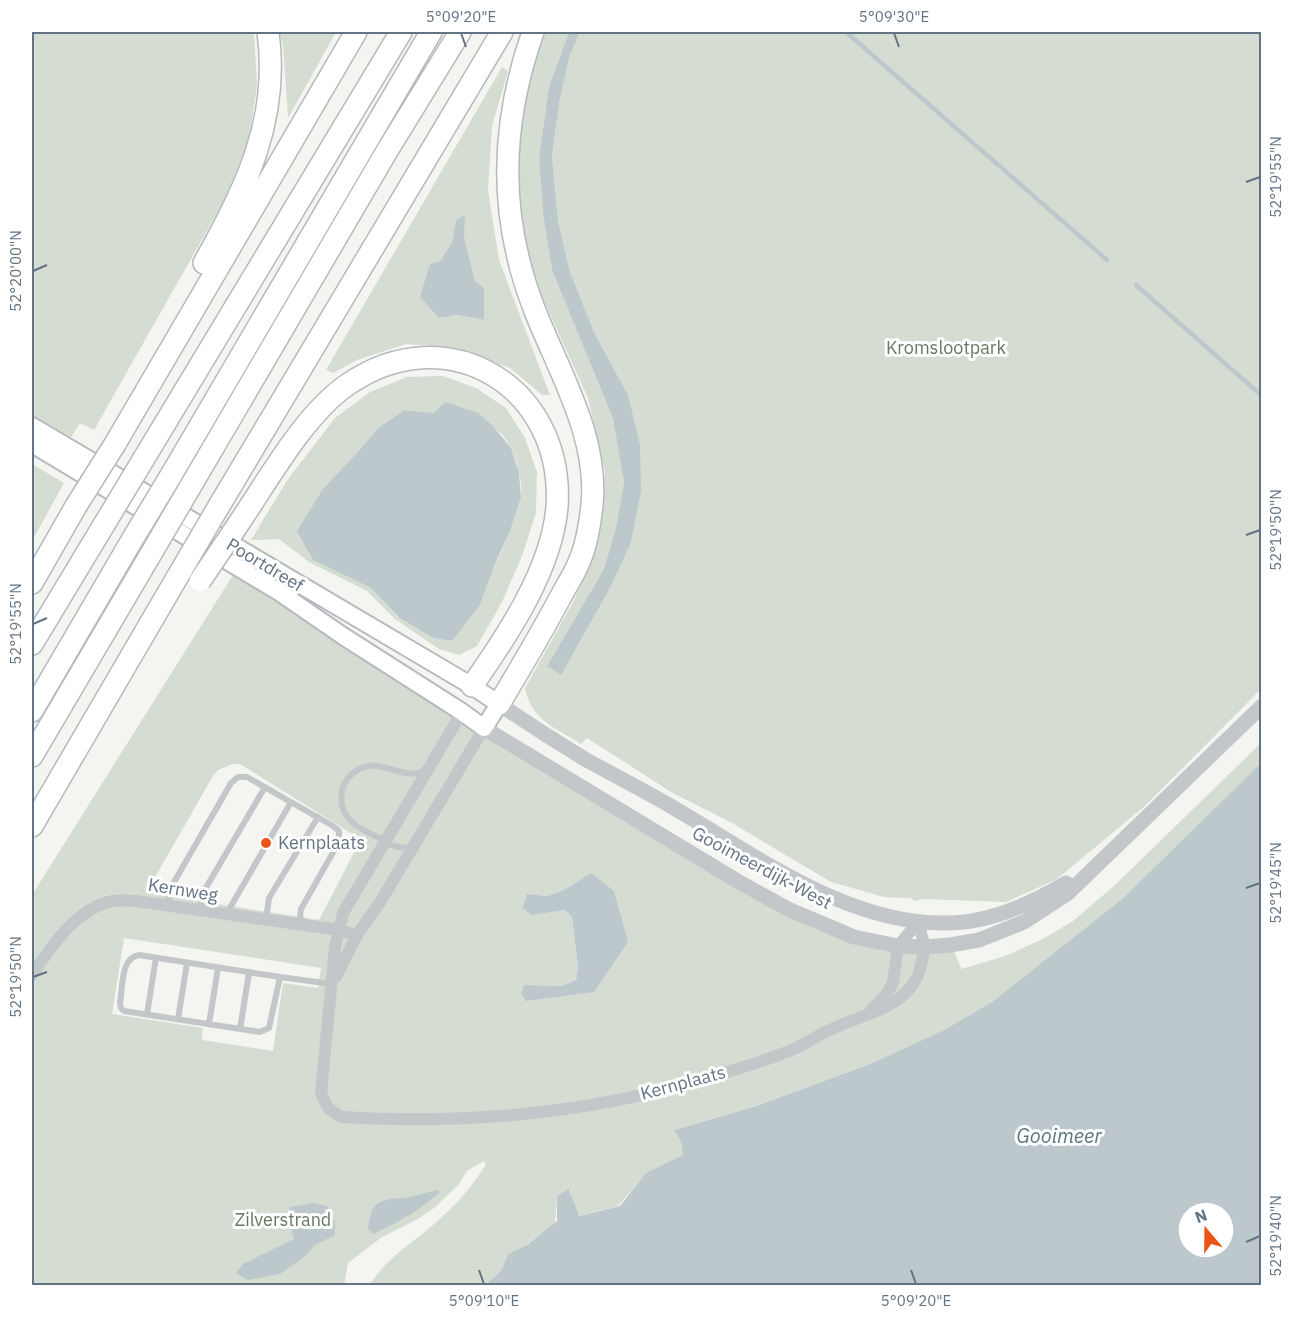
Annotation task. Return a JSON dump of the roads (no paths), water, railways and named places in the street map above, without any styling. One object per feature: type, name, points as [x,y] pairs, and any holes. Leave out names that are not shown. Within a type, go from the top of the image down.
[{"type":"highway","points":[[32,583],[76,506],[249,177],[266,120],[270,92],[272,69],[268,32]]},
{"type":"highway","points":[[109,440],[356,32]]},
{"type":"highway","points":[[32,644],[401,32]]},
{"type":"highway","points":[[32,711],[431,32]]},
{"type":"highway","points":[[32,756],[387,151],[460,32]]},
{"type":"highway","points":[[191,575],[219,506],[502,32]]},
{"type":"highway","points":[[499,704],[535,644],[579,561],[592,503],[592,474],[583,431],[564,379],[534,310],[519,264],[512,224],[507,154],[512,105],[533,32]]},
{"type":"highway","points":[[32,826],[156,614],[241,520],[307,424],[331,397],[363,375],[393,363],[427,358],[451,359],[467,363],[500,379],[531,409],[542,428],[554,465],[556,507],[546,553],[529,593],[509,630],[472,686]]},
{"type":"main road","name":"Poortdreef","points":[[32,426],[499,704]]},
{"type":"main road","name":"Poortdreef","points":[[32,444],[279,592],[343,636],[462,711],[484,728]]},
{"type":"main road","name":"Kernplaats","points":[[462,711],[472,686]]},
{"type":"main road","name":"Kernplaats","points":[[484,728],[499,704]]},
{"type":"street","name":"Gooimeerdijk-West","points":[[499,704],[584,758],[809,887],[865,910],[918,922],[948,923],[1002,913],[1050,892],[1097,864]]},
{"type":"street","name":"Gooimeerdijk-West","points":[[484,728],[739,882],[790,910],[854,937],[925,947],[979,940],[1024,922],[1067,894],[1262,706]]},
{"type":"street","name":"Kernplaats","points":[[462,711],[344,913],[335,947],[321,1093],[324,1103],[341,1117],[455,1119],[508,1116],[622,1099],[707,1078],[795,1049],[833,1028],[891,1005],[910,988],[919,973],[925,947]]},
{"type":"street","name":"Kernplaats","points":[[332,984],[357,935],[379,904],[484,728]]},
{"type":"street","name":"Kernweg","points":[[32,975],[64,933],[92,909],[114,901],[136,901],[307,925],[357,935]]},
{"type":"street","points":[[898,945],[918,922]]},
{"type":"street","points":[[918,922],[925,947]]},
{"type":"street","name":"Kernplaats","points":[[868,1013],[886,995],[893,983],[898,945]]},
{"type":"lane","points":[[414,846],[395,847],[353,824],[341,801],[344,784],[355,771],[365,766],[383,766],[413,774],[429,768]]},
{"type":"lane","points":[[174,907],[169,898],[170,889],[231,783],[238,777],[247,777],[336,828],[340,839],[301,909],[300,917],[307,925]]},
{"type":"lane","points":[[199,910],[204,891],[265,787]]},
{"type":"lane","points":[[227,915],[291,802]]},
{"type":"lane","points":[[266,920],[270,898],[318,817]]},
{"type":"lane","points":[[280,977],[268,1028],[260,1032],[124,1011],[120,1003],[127,961],[139,955],[332,984]]},
{"type":"lane","points":[[147,1014],[156,958]]},
{"type":"lane","points":[[178,1019],[187,963]]},
{"type":"lane","points":[[209,1024],[218,968]]},
{"type":"lane","points":[[240,1029],[249,973]]},
{"type":"water","points":[[569,32],[580,32],[570,55],[560,98],[552,156],[558,221],[570,272],[594,332],[628,395],[640,445],[641,492],[631,543],[611,586],[561,675],[547,666],[604,569],[616,527],[624,482],[613,419],[552,270],[543,214],[539,158],[549,87]]},
{"type":"water","points":[[465,214],[464,237],[475,281],[484,288],[484,320],[457,315],[439,318],[420,297],[430,264],[440,261],[452,242],[456,221]]},
{"type":"water","points":[[445,402],[478,413],[493,426],[511,448],[519,472],[521,498],[480,605],[452,641],[433,638],[399,618],[371,588],[313,560],[297,531],[323,489],[377,429],[404,410],[434,413]]},
{"type":"water","name":"Gooimeer","points":[[1261,763],[1261,1285],[485,1285],[501,1271],[508,1254],[527,1245],[557,1221],[557,1196],[569,1189],[579,1216],[620,1206],[646,1173],[683,1155],[681,1142],[674,1130],[756,1106],[870,1064],[944,1030],[992,1002],[1122,899]]},
{"type":"water","points":[[591,873],[614,891],[628,942],[594,992],[526,1001],[521,994],[524,985],[562,986],[576,980],[578,968],[572,917],[565,910],[531,915],[523,908],[527,894],[547,896],[564,890]]},
{"type":"water","points":[[436,1190],[440,1192],[400,1221],[373,1234],[368,1229],[371,1213],[377,1204],[386,1200],[411,1197]]},
{"type":"water","points":[[314,1203],[327,1206],[335,1223],[335,1235],[315,1245],[305,1256],[280,1274],[248,1280],[236,1273],[243,1264],[294,1239],[288,1221],[290,1207]]},
{"type":"waterway","points":[[846,32],[1107,260]]},
{"type":"waterway","points":[[1136,285],[1262,396]]},
{"type":"place","name":"Kernplaats","points":[[266,843]]},
{"type":"park label","name":"Kromslootpark","points":[[946,348]]},
{"type":"park label","name":"Zilverstrand","points":[[283,1220]]}]
